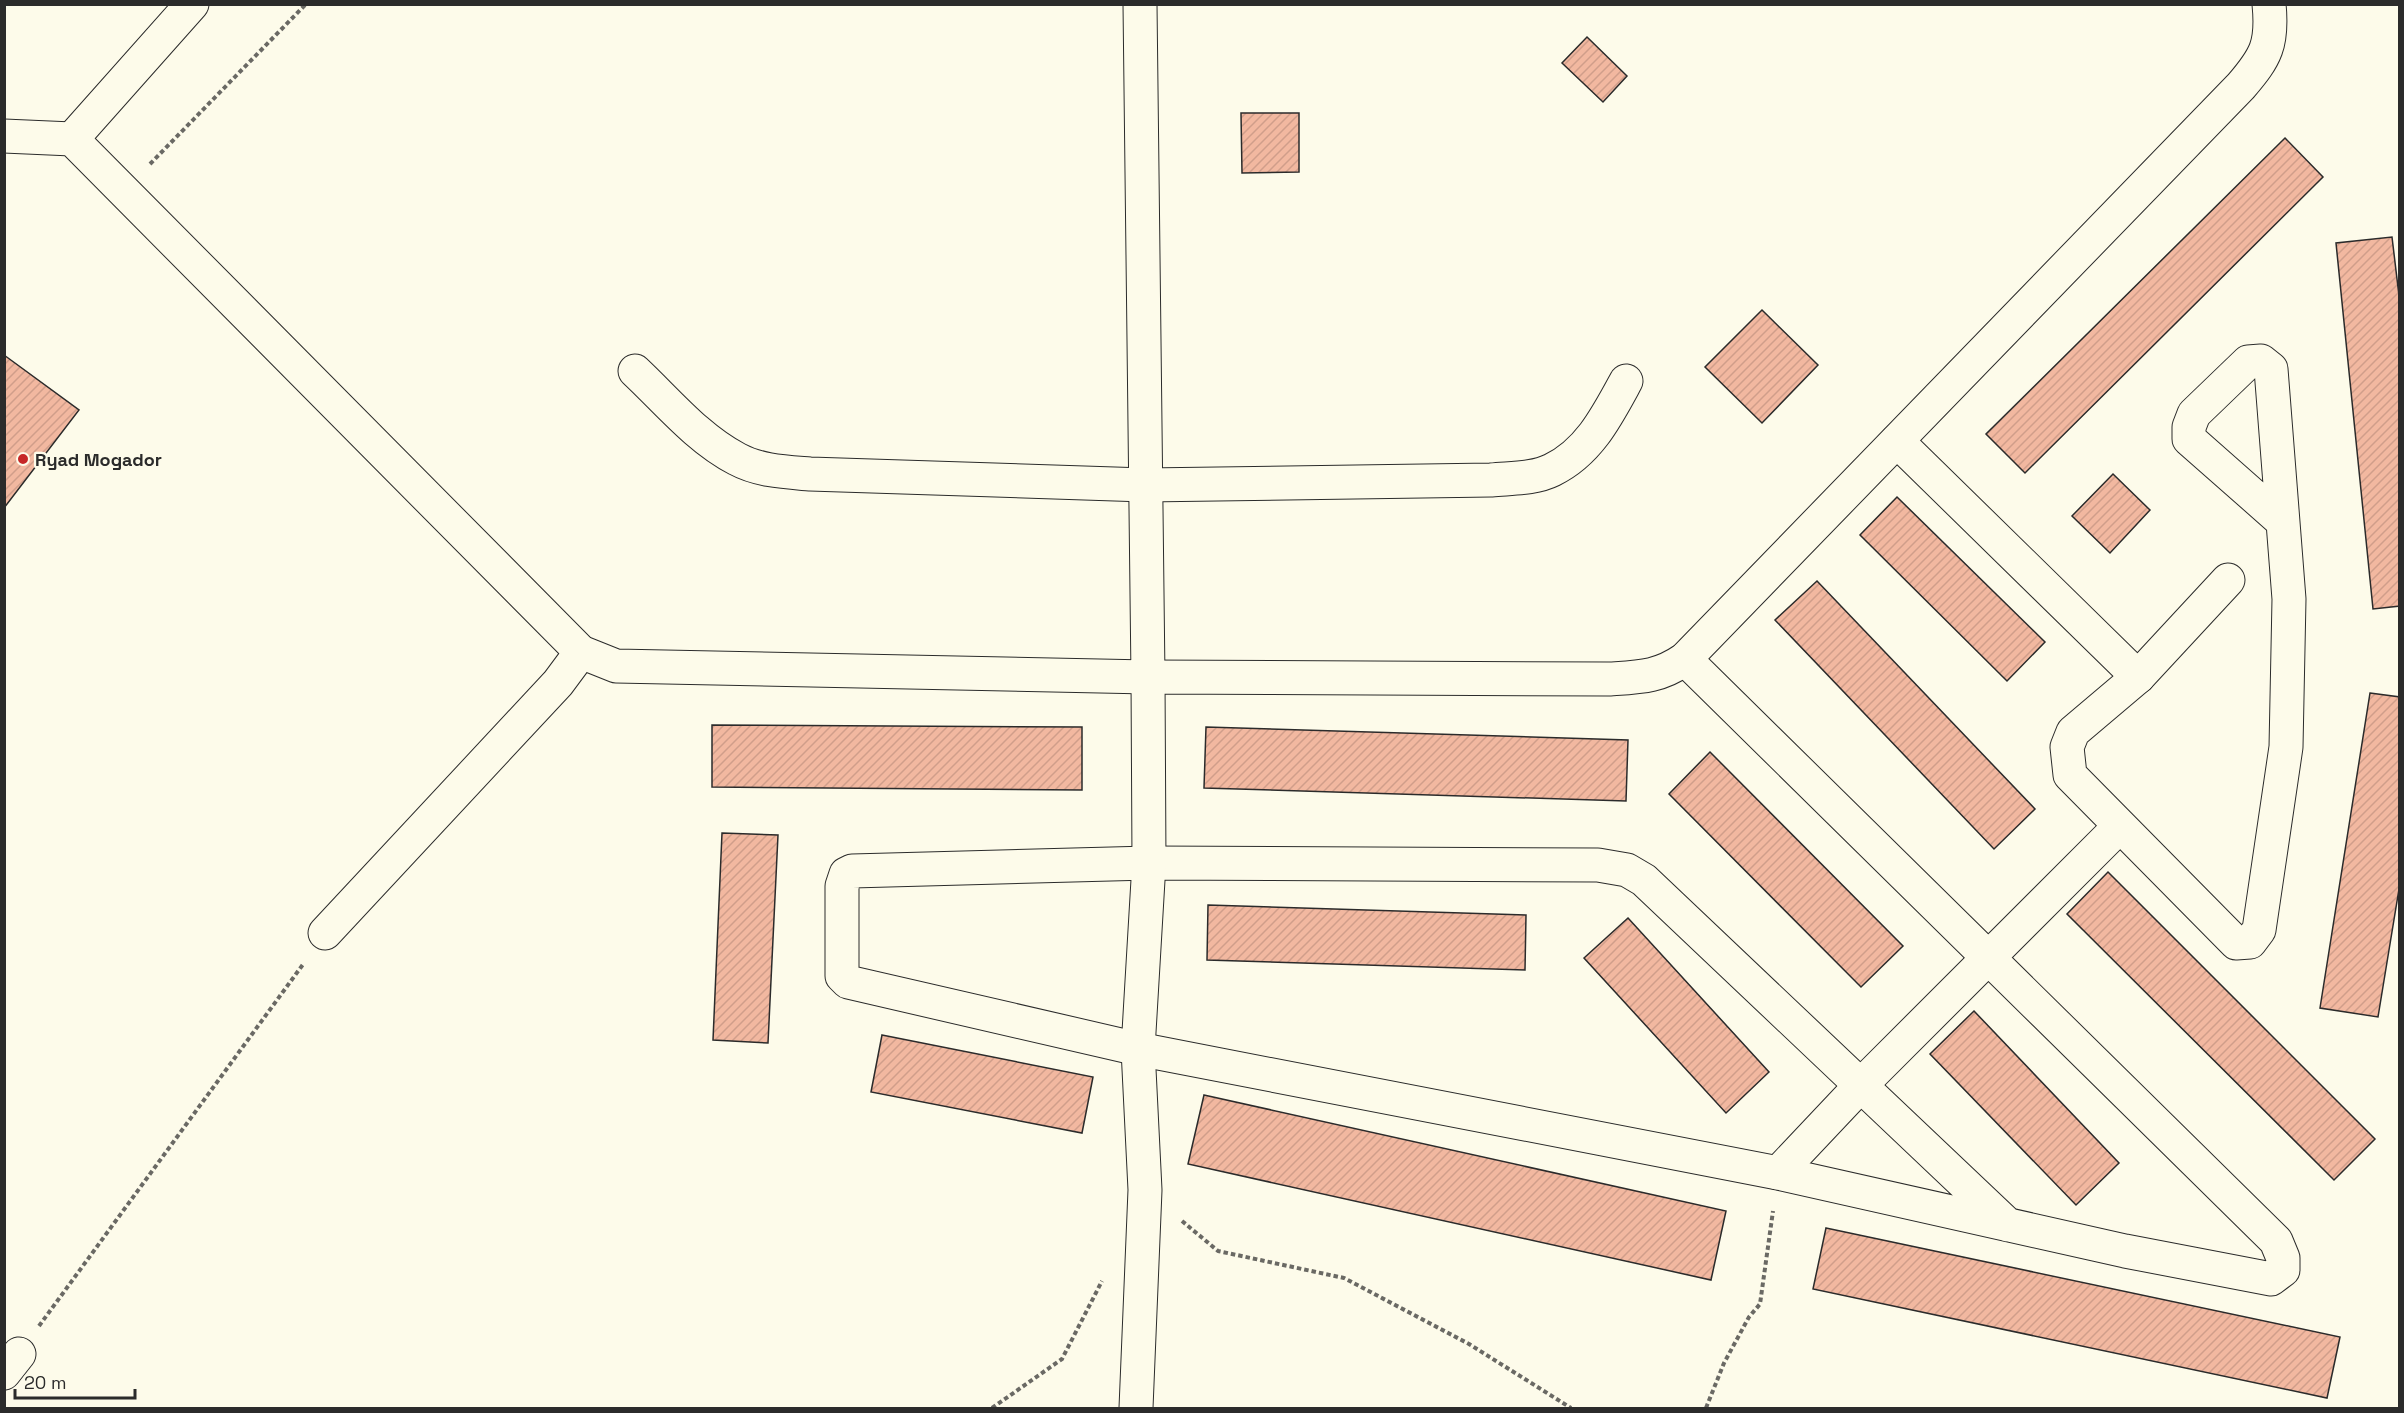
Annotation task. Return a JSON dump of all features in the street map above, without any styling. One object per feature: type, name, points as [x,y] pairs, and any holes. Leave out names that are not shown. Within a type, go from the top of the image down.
[{"type":"street","points":[[72,139],[192,4]]},
{"type":"street","points":[[1137,1408],[1145,1190],[1138,1049],[1149,863],[1140,4]]},
{"type":"street","points":[[4,136],[72,139],[581,652],[616,666],[1148,677],[1610,679],[1645,676],[1668,671],[1685,659],[1898,441],[2261,63],[2268,43],[2269,4]]},
{"type":"street","points":[[635,371],[712,443],[739,460],[771,470],[810,474],[1145,485],[1491,480],[1527,477],[1551,471],[1578,452],[1598,431],[1626,381]]},
{"type":"street","points":[[1898,441],[2138,677]]},
{"type":"street","points":[[2228,580],[2138,677],[2073,732],[2067,747],[2070,775],[2236,943],[2250,942],[2259,930],[2286,747],[2289,599],[2282,521]]},
{"type":"street","points":[[325,933],[558,682],[581,652]]},
{"type":"street","points":[[1685,659],[2276,1241],[2283,1258],[2283,1270],[2271,1279],[2125,1251],[1778,1173],[1138,1049],[848,982],[842,976],[842,886],[846,874],[852,871],[1149,863],[1598,865],[1627,870],[1644,880],[2008,1224]]},
{"type":"street","points":[[1778,1173],[1862,1084],[2119,826]]},
{"type":"path","points":[[124,190],[306,4]]},
{"type":"path","points":[[12,1364],[325,933]]},
{"type":"path","points":[[1706,1408],[1724,1363],[1749,1317],[1760,1304],[1778,1173]]},
{"type":"path","points":[[1145,1190],[1218,1251],[1344,1278],[1469,1344],[1570,1408]]},
{"type":"path","points":[[992,1408],[1062,1359],[1105,1276]]},
{"type":"building","points":[[1587,37],[1627,76],[1603,102],[1562,63]]},
{"type":"building","points":[[1241,113],[1299,113],[1299,172],[1242,173]]},
{"type":"building","points":[[2285,138],[2323,177],[2025,473],[1986,434]]},
{"type":"building","points":[[2392,237],[2400,304],[2400,606],[2373,609],[2336,243]]},
{"type":"building","points":[[1762,310],[1818,365],[1762,423],[1705,367]]},
{"type":"building","name":"Ryad Mogador","points":[[4,355],[79,410],[4,508]]},
{"type":"building","points":[[2113,474],[2150,510],[2110,553],[2072,516]]},
{"type":"building","points":[[1897,497],[2045,642],[2007,681],[1860,535]]},
{"type":"building","points":[[1817,581],[2035,809],[1994,849],[1775,620]]},
{"type":"building","points":[[2370,693],[2400,697],[2400,883],[2378,1017],[2320,1008]]},
{"type":"building","points":[[712,725],[1082,727],[1082,790],[712,787]]},
{"type":"building","points":[[1206,727],[1628,740],[1626,801],[1204,788]]},
{"type":"building","points":[[1710,752],[1903,946],[1861,987],[1669,794]]},
{"type":"building","points":[[722,833],[778,835],[768,1043],[713,1040]]},
{"type":"building","points":[[2108,872],[2375,1139],[2334,1180],[2067,914]]},
{"type":"building","points":[[1208,905],[1526,915],[1525,970],[1207,960]]},
{"type":"building","points":[[1628,918],[1769,1072],[1726,1113],[1584,958]]},
{"type":"building","points":[[1974,1011],[2119,1163],[2076,1205],[1930,1054]]},
{"type":"building","points":[[882,1035],[1093,1077],[1082,1133],[871,1092]]},
{"type":"building","points":[[1204,1095],[1726,1211],[1711,1280],[1188,1164]]},
{"type":"building","points":[[1826,1228],[2340,1337],[2327,1398],[1813,1289]]},
{"type":"place","name":"Ryad Mogador","points":[[23,459]]}]
